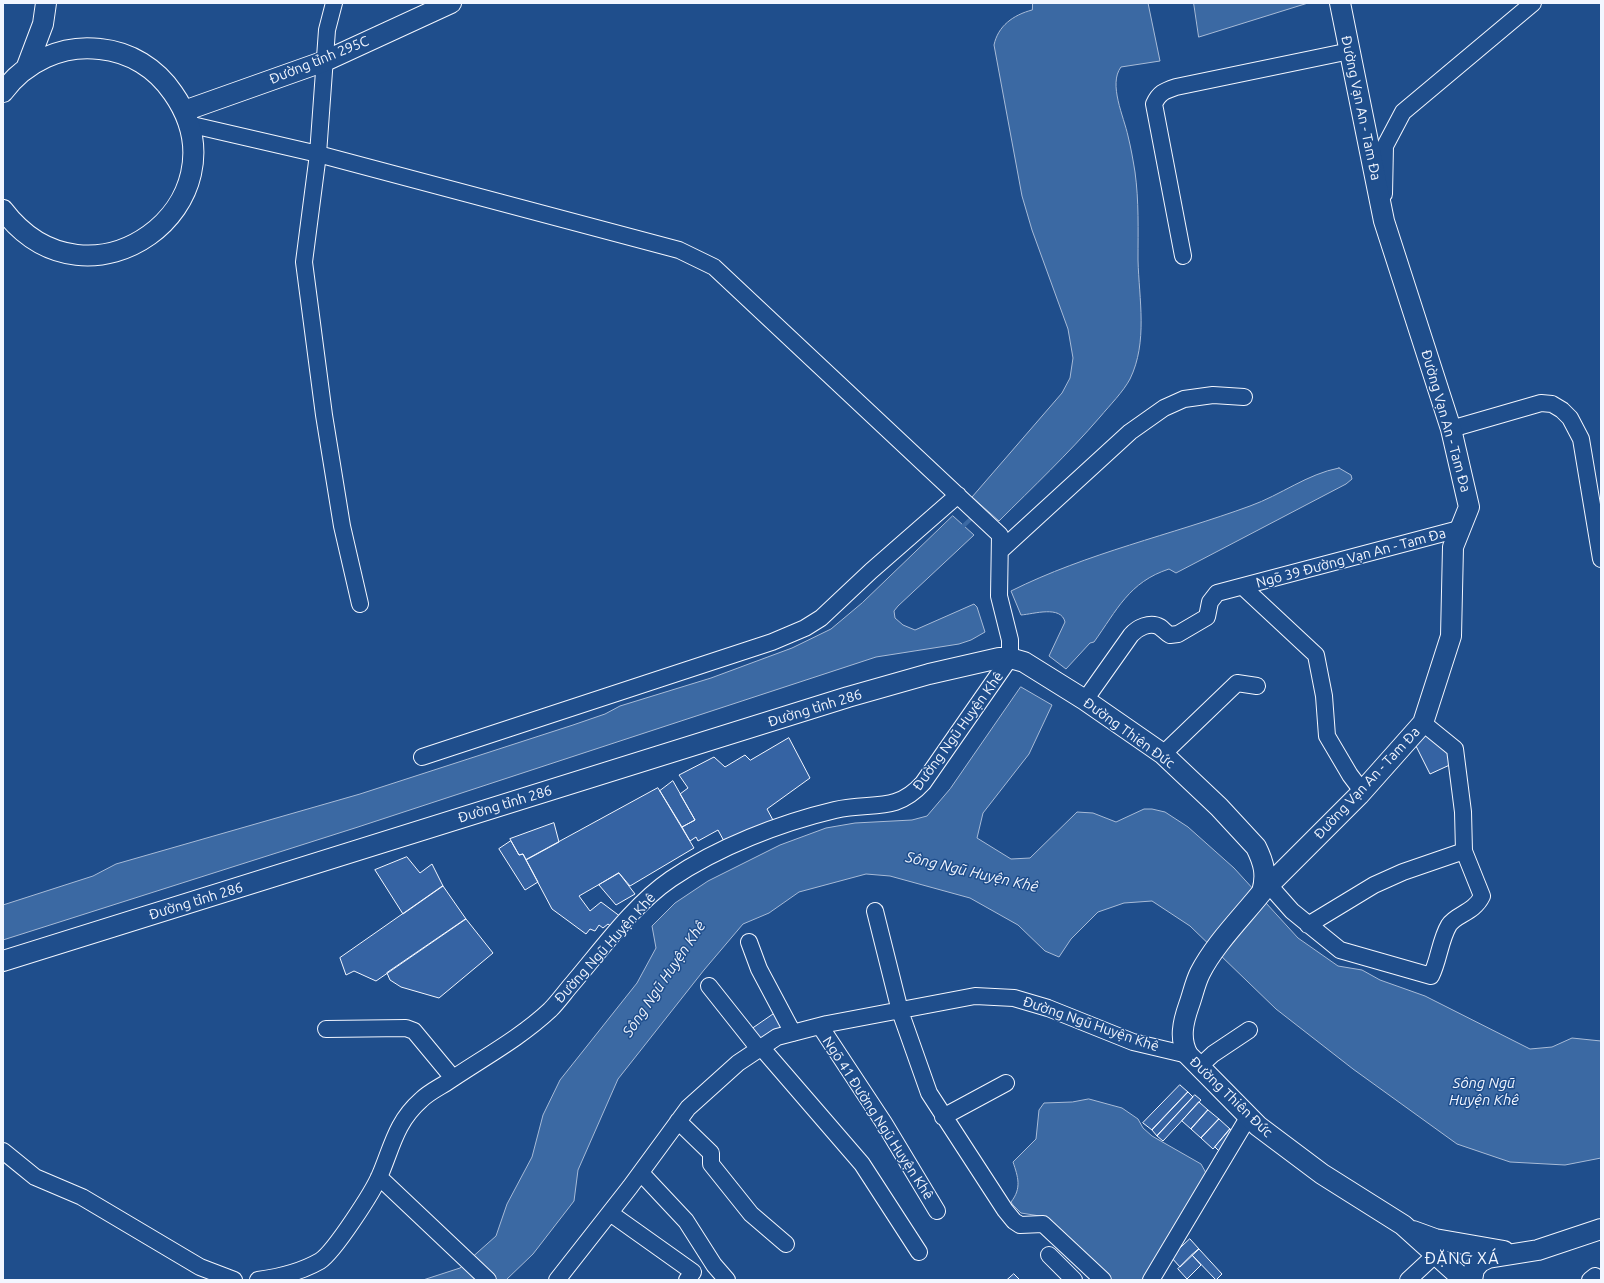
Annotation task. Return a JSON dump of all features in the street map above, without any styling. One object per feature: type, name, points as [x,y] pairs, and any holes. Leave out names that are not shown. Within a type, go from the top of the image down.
[{"type":"main road","points":[[3,92],[42,24],[46,3]]},
{"type":"main road","name":"Đường tỉnh 295C","points":[[186,117],[325,61],[451,3]]},
{"type":"main road","name":"Đường Vạn An - Tam Đa","points":[[1266,889],[1362,791],[1423,723],[1451,636],[1453,547],[1469,507],[1451,429],[1384,221],[1340,4]]},
{"type":"main road","points":[[3,210],[27,235],[37,242],[59,251],[83,255],[112,253],[130,247],[146,239],[160,228],[168,219],[181,199],[190,176],[192,163],[192,150],[186,117],[169,87],[155,73],[138,61],[113,51],[86,48],[73,49],[47,57],[15,73]]},
{"type":"main road","name":"Đường tỉnh 286","points":[[3,961],[848,697],[929,674],[999,658],[1010,658]]},
{"type":"main road","name":"Đường Thiên Đức","points":[[1010,658],[1030,665],[1085,700],[1163,754],[1219,807],[1256,847],[1265,871],[1266,889],[1211,955],[1200,973],[1184,1023],[1182,1042],[1193,1061],[1249,1116],[1285,1147],[1322,1174],[1403,1225],[1464,1280]]},
{"type":"main road","points":[[1256,847],[1270,861],[1277,864],[1284,865],[1293,862]]},
{"type":"main road","points":[[1403,1225],[1435,1239],[1520,1253]]},
{"type":"main road","points":[[1472,1280],[1474,1269],[1480,1262],[1488,1258],[1538,1250],[1601,1229]]},
{"type":"street","points":[[334,3],[327,30],[318,154],[304,262],[324,415],[342,526],[360,604]]},
{"type":"street","points":[[1384,221],[1385,146],[1404,112],[1533,3]]},
{"type":"street","points":[[1183,256],[1154,104],[1158,95],[1162,91],[1176,87],[1350,51]]},
{"type":"street","points":[[186,117],[318,154],[679,250],[714,267],[998,532],[1000,535],[999,596],[1010,640],[1010,658]]},
{"type":"street","points":[[1000,551],[1130,432],[1164,408],[1184,399],[1213,396],[1244,397]]},
{"type":"street","points":[[1451,429],[1541,403],[1552,404],[1562,410],[1570,418],[1581,438],[1601,559]]},
{"type":"street","points":[[422,757],[772,642],[805,628],[821,618],[871,571],[962,499]]},
{"type":"street","name":"Ngõ 39 Đường Vạn An - Tam Đa","points":[[1085,700],[1136,630],[1144,626],[1159,626],[1170,635],[1178,634],[1207,617],[1210,602],[1217,593],[1459,529]]},
{"type":"street","points":[[1244,587],[1316,655],[1324,696],[1327,736],[1350,775],[1362,791]]},
{"type":"street","name":"Đường Ngũ Huyện Khê","points":[[258,1280],[288,1275],[322,1260],[348,1227],[379,1177],[396,1130],[420,1100],[502,1048],[550,1010],[625,923],[654,892],[699,861],[755,836],[836,809],[894,803],[913,794],[924,783],[1010,658]]},
{"type":"street","points":[[1163,754],[1237,683],[1257,686]]},
{"type":"street","points":[[1266,889],[1340,950],[1431,976],[1450,924],[1468,912],[1479,902],[1482,896],[1464,850],[1463,812],[1455,749],[1423,723]]},
{"type":"street","points":[[1308,925],[1374,885],[1403,872],[1464,850]]},
{"type":"street","points":[[875,911],[900,1011],[929,1093],[943,1117],[1014,1220],[1020,1225],[1044,1224],[1103,1280]]},
{"type":"street","points":[[749,942],[759,970],[793,1033]]},
{"type":"street","points":[[709,986],[760,1048],[862,1164],[919,1252]]},
{"type":"street","name":"Đường Ngũ Huyện Khê","points":[[557,1280],[641,1173],[688,1108],[727,1073],[777,1037],[820,1026],[975,996],[1014,998],[1048,1008],[1134,1042],[1193,1061]]},
{"type":"street","name":"Ngõ 41 Đường Ngũ Huyện Khê","points":[[820,1026],[884,1123],[938,1211]]},
{"type":"street","points":[[326,1029],[406,1028],[414,1031],[453,1078]]},
{"type":"street","points":[[1193,1061],[1213,1054],[1249,1030]]},
{"type":"street","points":[[943,1117],[1006,1083]]},
{"type":"street","points":[[1151,1280],[1249,1116]]},
{"type":"street","points":[[678,1121],[711,1153],[711,1164],[751,1214],[786,1244]]},
{"type":"street","points":[[3,1151],[35,1177],[82,1197],[200,1267],[234,1280]]},
{"type":"street","points":[[641,1173],[686,1221],[714,1265],[727,1280]]},
{"type":"street","points":[[379,1177],[488,1280]]},
{"type":"street","points":[[610,1213],[693,1272],[687,1280]]},
{"type":"street","points":[[1049,1255],[1074,1280]]},
{"type":"street","points":[[1408,1280],[1436,1255]]},
{"type":"water","points":[[1033,3],[1148,3],[1160,61],[1121,67],[1117,74],[1116,82],[1118,101],[1132,154],[1137,194],[1141,335],[1136,365],[1130,379],[1120,394],[1088,431],[999,521],[972,497],[1062,393],[1070,378],[1073,358],[1068,329],[1032,230],[1022,196],[994,45],[999,32],[1007,22],[1025,12],[1032,10]]},
{"type":"water","points":[[1194,3],[1308,3],[1199,37]]},
{"type":"water","points":[[1339,468],[1351,475],[1352,479],[1346,484],[1176,573],[1169,569],[1144,581],[1125,598],[1094,642],[1090,643],[1066,669],[1049,656],[1065,622],[1062,617],[1053,612],[1040,612],[1021,615],[1011,591],[1099,555],[1250,506],[1316,475]]},
{"type":"water","points":[[953,516],[974,535],[898,606],[894,611],[895,618],[903,625],[915,630],[974,604],[977,607],[985,632],[971,640],[959,644],[876,657],[358,827],[3,940],[3,905],[93,876],[116,864],[360,794],[573,725],[605,714],[620,706],[711,678],[792,648],[831,629],[862,603]]},
{"type":"water","name":"Sông Ngũ Huyện Khê","points":[[1021,687],[1052,705],[1029,754],[983,813],[977,838],[1011,859],[1030,858],[1077,812],[1093,813],[1116,822],[1144,809],[1165,812],[1188,827],[1234,868],[1298,938],[1338,966],[1362,970],[1380,980],[1425,996],[1530,1049],[1552,1047],[1572,1038],[1601,1041],[1601,1158],[1565,1165],[1510,1162],[1457,1144],[1353,1069],[1276,1009],[1190,926],[1152,901],[1124,903],[1098,912],[1071,939],[1059,957],[1045,951],[1018,925],[970,898],[890,876],[866,874],[799,892],[769,913],[743,924],[704,970],[618,1079],[578,1170],[574,1201],[533,1254],[506,1280],[423,1280],[460,1268],[496,1236],[507,1204],[532,1157],[543,1115],[560,1080],[637,983],[656,948],[652,926],[675,903],[708,881],[780,845],[826,828],[855,823],[912,820],[927,816],[950,789]]},
{"type":"water","points":[[1089,1099],[1122,1108],[1138,1119],[1143,1128],[1152,1136],[1201,1164],[1206,1173],[1205,1180],[1144,1280],[1111,1280],[1046,1217],[1021,1213],[1011,1202],[1017,1192],[1018,1187],[1013,1162],[1036,1139],[1039,1110],[1044,1103],[1072,1102]]},
{"type":"building","points":[[1426,729],[1445,744],[1454,763],[1430,774],[1414,742]]},
{"type":"building","points":[[789,738],[810,778],[767,809],[774,822],[725,843],[718,830],[698,841],[696,837],[690,841],[682,827],[695,820],[680,794],[688,788],[679,775],[714,757],[725,767],[745,755],[750,760]]},
{"type":"building","points":[[673,781],[695,820],[682,827],[660,791]]},
{"type":"building","points":[[658,788],[694,848],[630,886],[619,873],[579,896],[590,911],[601,902],[621,917],[612,927],[608,924],[603,928],[599,925],[595,931],[590,929],[586,934],[552,909],[526,860]]},
{"type":"building","points":[[554,823],[559,842],[526,860],[523,854],[519,855],[510,839]]},
{"type":"building","points":[[511,841],[519,855],[523,854],[538,882],[525,890],[499,849]]},
{"type":"building","points":[[407,857],[420,873],[432,864],[443,886],[403,914],[375,870]]},
{"type":"building","points":[[619,873],[635,894],[616,905],[599,885]]},
{"type":"building","points":[[443,886],[466,919],[376,981],[354,971],[346,975],[340,958]]},
{"type":"building","points":[[466,919],[493,953],[439,998],[401,987],[390,980],[387,973]]},
{"type":"building","points":[[778,1011],[787,1028],[758,1044],[749,1031]]},
{"type":"building","points":[[1180,1085],[1188,1092],[1152,1130],[1143,1123]]},
{"type":"building","points":[[1188,1092],[1193,1097],[1157,1136],[1152,1130]]},
{"type":"building","points":[[1195,1095],[1201,1100],[1163,1141],[1157,1136]]},
{"type":"building","points":[[1199,1102],[1208,1110],[1191,1129],[1182,1121]]},
{"type":"building","points":[[1208,1110],[1219,1119],[1201,1138],[1191,1129]]},
{"type":"building","points":[[1219,1119],[1230,1129],[1213,1149],[1201,1138]]},
{"type":"building","points":[[1230,1129],[1237,1135],[1221,1153],[1215,1147]]},
{"type":"building","points":[[1190,1239],[1199,1249],[1180,1267],[1171,1257]]},
{"type":"building","points":[[1199,1249],[1222,1274],[1216,1280],[1192,1255]]},
{"type":"building","points":[[1192,1255],[1201,1265],[1187,1279],[1178,1269]]},
{"type":"building","points":[[1014,1274],[1020,1280],[1007,1280]]},
{"type":"waterway","points":[[960,529],[974,516]]},
{"type":"district","name":"ĐẶNG XÁ","points":[[1462,1259]]}]
